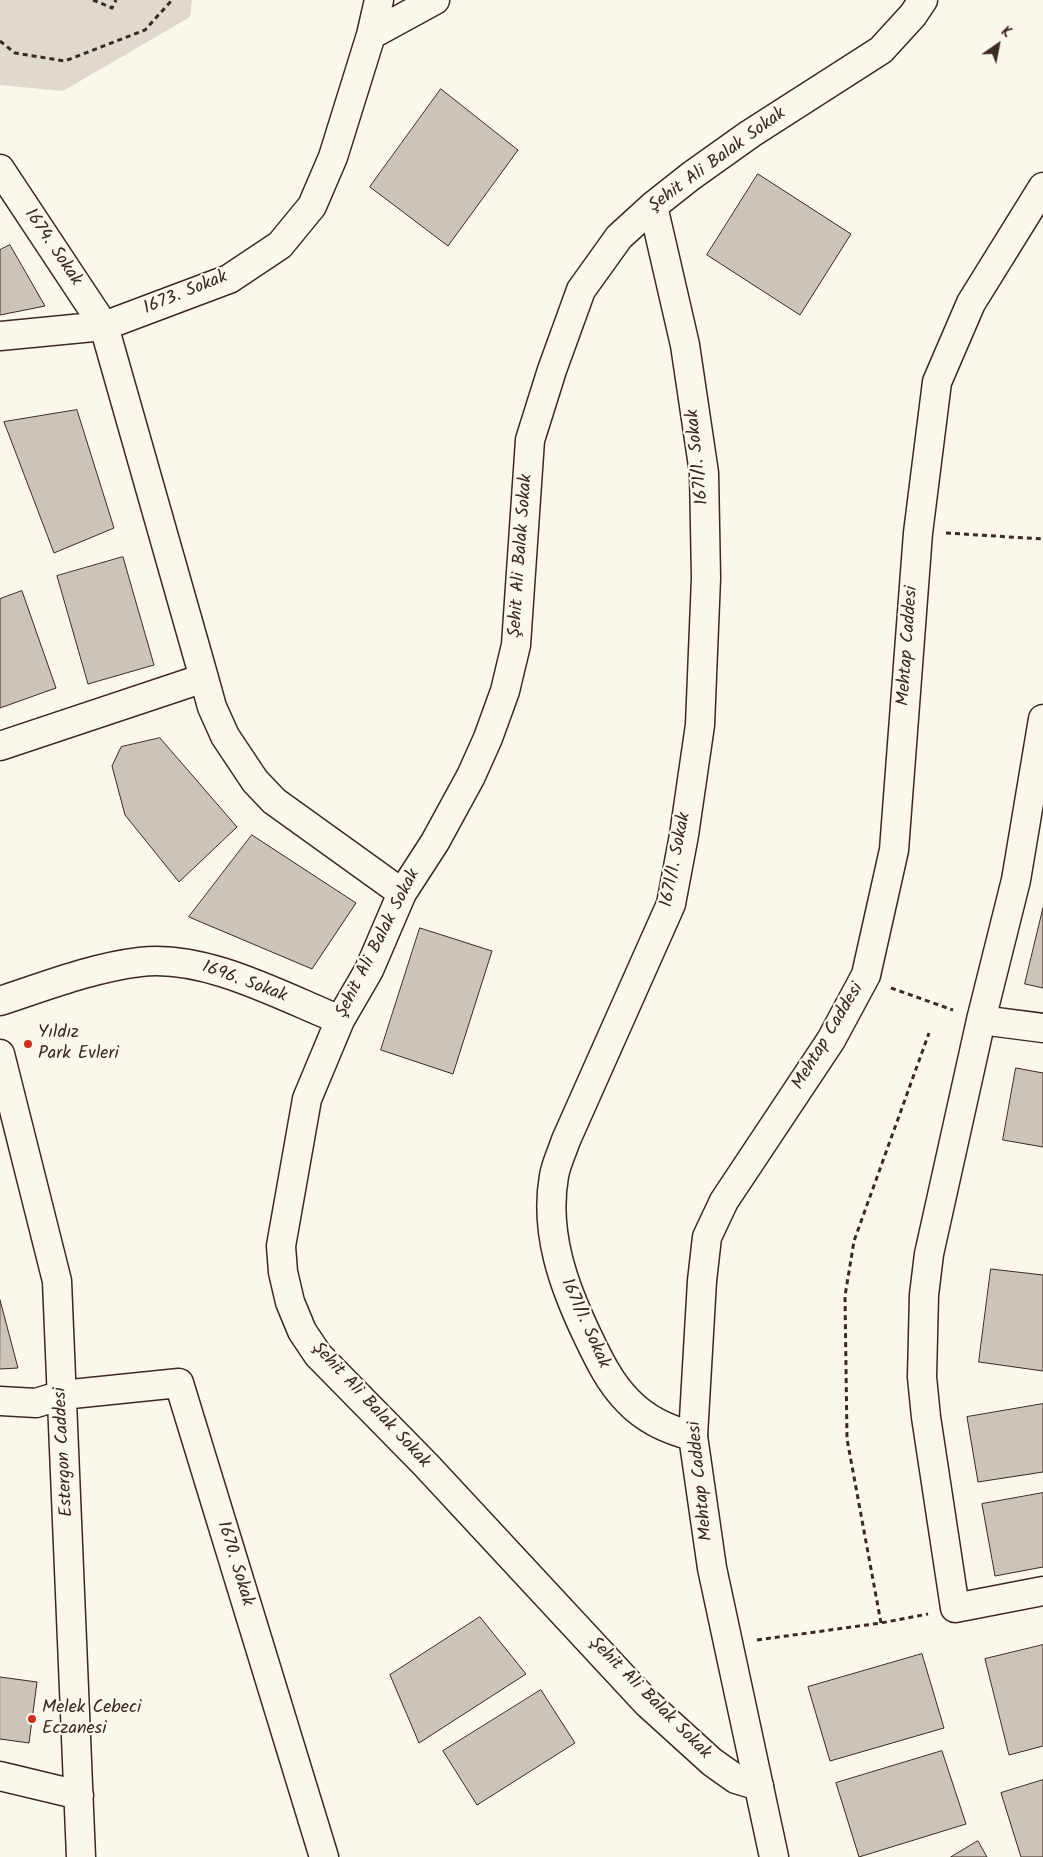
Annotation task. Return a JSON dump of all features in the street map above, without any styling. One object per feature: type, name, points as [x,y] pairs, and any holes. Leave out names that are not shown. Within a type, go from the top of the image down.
[{"type":"street","name":"1673. Sokak","points":[[0,336],[104,326],[229,279],[280,245],[312,206],[333,157],[371,35],[379,0]]},
{"type":"street","points":[[371,35],[435,0]]},
{"type":"street","name":"Şehit Ali Balak Sokak","points":[[759,1786],[736,1779],[712,1762],[647,1703],[426,1465],[318,1355],[302,1331],[290,1302],[283,1272],[281,1246],[307,1099],[340,1020],[369,970],[402,892],[436,842],[471,776],[488,738],[505,691],[516,644],[530,440],[558,352],[581,290],[619,237],[653,206],[750,134],[881,50],[914,15],[923,0]]},
{"type":"street","name":"1674. Sokak","points":[[0,169],[104,326],[212,707],[225,736],[255,781],[274,801],[402,892]]},
{"type":"street","name":"Mehtap Caddesi","points":[[774,1857],[712,1568],[694,1436],[702,1281],[707,1237],[724,1201],[831,1040],[866,975],[894,850],[918,532],[937,382],[971,303],[1043,187]]},
{"type":"street","name":"1671/1. Sokak","points":[[653,206],[684,345],[704,473],[706,578],[700,725],[684,835],[671,904],[566,1140],[554,1175],[552,1209],[554,1241],[562,1278],[572,1304],[612,1383],[628,1402],[647,1418],[668,1430],[694,1436]]},
{"type":"street","points":[[0,746],[204,678]]},
{"type":"street","points":[[1043,719],[1016,880],[981,1020],[929,1254],[922,1337],[926,1417],[955,1608],[1043,1591]]},
{"type":"street","name":"1696. Sokak","points":[[0,1001],[93,970],[142,962],[185,963],[231,976],[340,1020]]},
{"type":"street","points":[[981,1020],[1043,1028]]},
{"type":"street","name":"Estergon Caddesi","points":[[0,1054],[6,1110],[57,1281],[81,1857]]},
{"type":"street","name":"1670. Sokak","points":[[62,1395],[179,1383],[324,1857]]},
{"type":"street","points":[[0,1402],[36,1403],[62,1395]]},
{"type":"street","points":[[0,1776],[79,1795]]},
{"type":"path","points":[[93,0],[112,8],[116,0]]},
{"type":"path","points":[[0,41],[15,53],[65,60],[145,30],[172,0]]},
{"type":"path","points":[[918,532],[1043,539]]},
{"type":"path","points":[[866,975],[904,994],[981,1020]]},
{"type":"path","points":[[881,1623],[847,1439],[845,1296],[854,1242],[929,1033]]},
{"type":"path","points":[[729,1644],[881,1623],[955,1608]]},
{"type":"shaded area","points":[[0,0],[192,0],[190,17],[63,91],[0,85]]},
{"type":"building","points":[[441,89],[518,150],[448,246],[370,187]]},
{"type":"building","points":[[758,174],[851,234],[800,315],[707,255]]},
{"type":"building","points":[[10,245],[45,306],[0,315],[0,250]]},
{"type":"building","points":[[77,410],[114,528],[54,553],[4,422]]},
{"type":"building","points":[[123,557],[154,665],[88,684],[57,576]]},
{"type":"building","points":[[22,591],[56,688],[0,708],[0,599]]},
{"type":"building","points":[[160,738],[237,827],[179,882],[125,815],[112,766],[121,747]]},
{"type":"building","points":[[252,835],[356,903],[312,969],[189,917]]},
{"type":"building","points":[[1043,908],[1043,988],[1025,984]]},
{"type":"building","points":[[420,928],[492,951],[453,1074],[381,1050]]},
{"type":"building","points":[[1016,1068],[1043,1073],[1043,1147],[1003,1140]]},
{"type":"building","points":[[991,1269],[1043,1275],[1043,1371],[979,1362]]},
{"type":"building","points":[[0,1300],[18,1368],[0,1369]]},
{"type":"building","points":[[1043,1404],[1043,1472],[978,1482],[967,1417]]},
{"type":"building","points":[[1043,1493],[1043,1567],[995,1576],[982,1504]]},
{"type":"building","points":[[480,1617],[526,1674],[419,1743],[390,1675]]},
{"type":"building","points":[[1043,1645],[1043,1746],[1009,1755],[985,1659]]},
{"type":"building","points":[[922,1654],[944,1728],[830,1761],[808,1687]]},
{"type":"building","points":[[0,1677],[37,1682],[29,1743],[0,1739]]},
{"type":"building","points":[[541,1690],[575,1743],[477,1805],[443,1751]]},
{"type":"building","points":[[942,1751],[966,1824],[859,1857],[836,1783]]},
{"type":"building","points":[[1043,1780],[1043,1857],[1021,1857],[1001,1793]]},
{"type":"building","points":[[978,1841],[987,1857],[951,1857]]},
{"type":"place","name":"Yıldız Park Evleri","points":[[28,1044]]},
{"type":"place","name":"Melek Cebeci Eczanesi","points":[[32,1719]]}]
